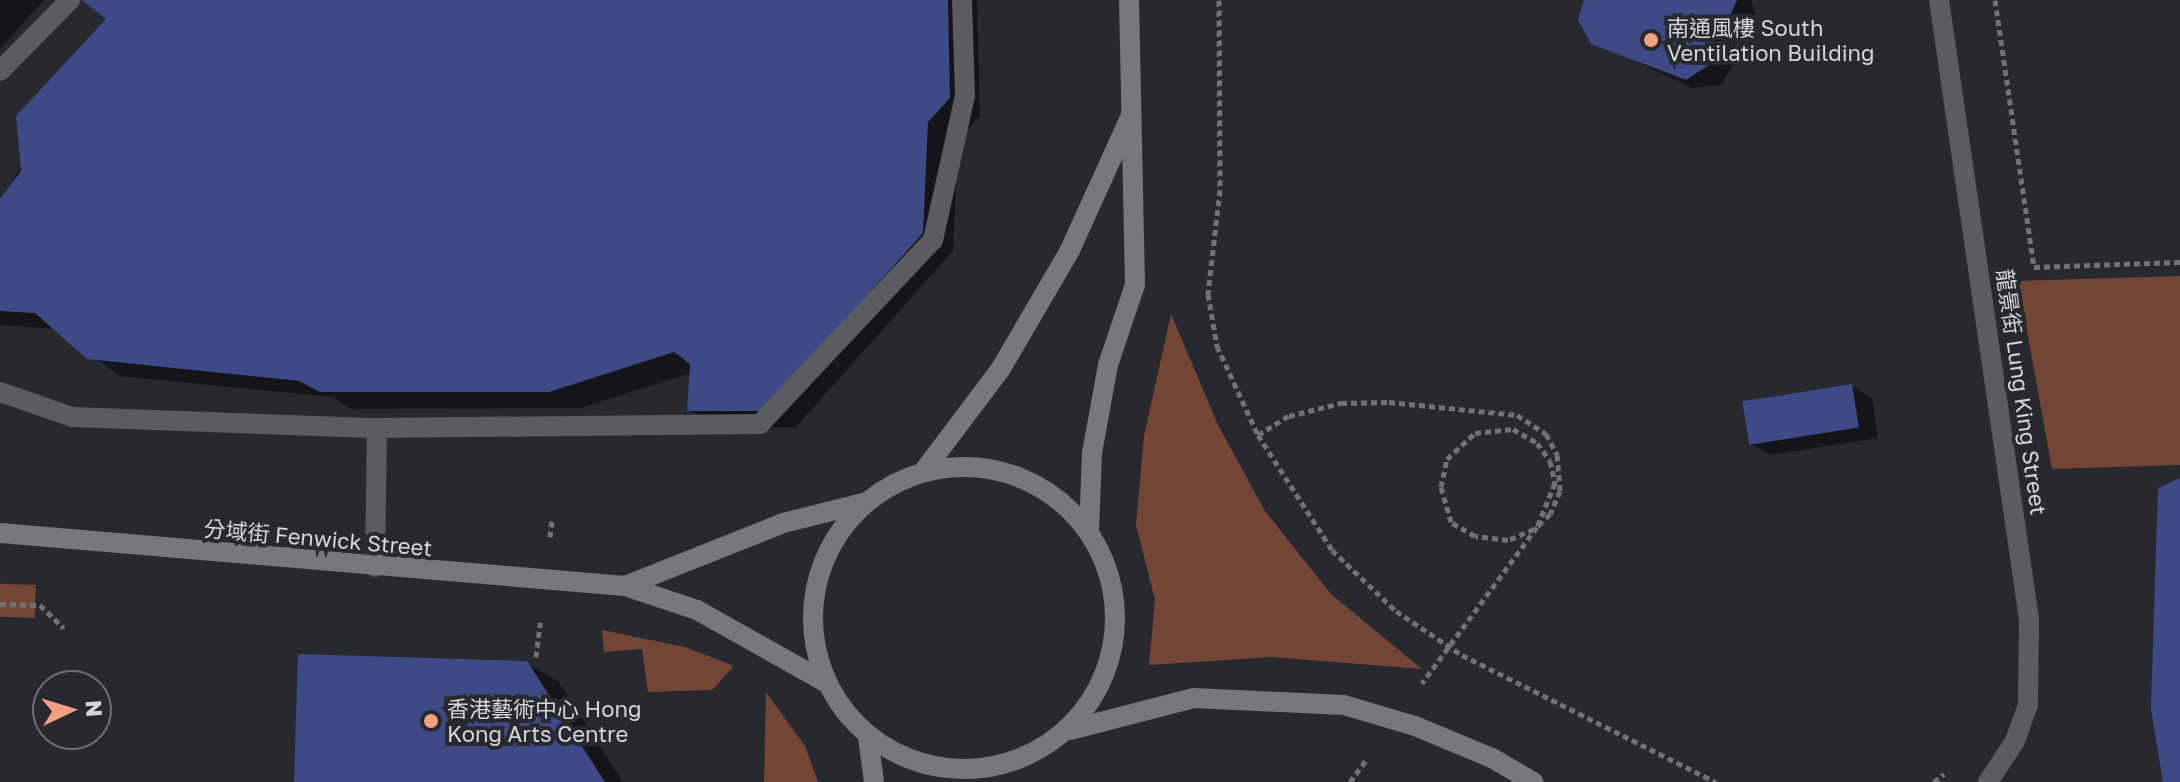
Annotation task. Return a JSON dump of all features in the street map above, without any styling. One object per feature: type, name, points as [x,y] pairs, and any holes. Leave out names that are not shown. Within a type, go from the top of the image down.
[{"type":"main road","points":[[1089,531],[1092,453],[1105,379],[1135,285],[1129,0]]},
{"type":"main road","points":[[923,472],[1000,370],[1054,277],[1113,164],[1133,111]]},
{"type":"main road","points":[[953,466],[1012,473],[1065,505],[1089,531],[1111,582],[1113,647],[1088,709],[1066,731],[1044,748],[1008,764],[970,770],[931,767],[868,737],[827,683],[812,624],[815,590],[825,557],[864,503],[892,484],[923,472],[953,466]]},
{"type":"main road","name":"分域街 Fenwick Street","points":[[625,586],[783,523],[864,503]]},
{"type":"main road","name":"分域街 Fenwick Street","points":[[2,531],[375,567],[625,586],[697,610],[827,683]]},
{"type":"main road","points":[[1066,731],[1194,698],[1344,705],[1415,726],[1533,782]]},
{"type":"main road","points":[[868,737],[874,782]]},
{"type":"main road","points":[[995,782],[1008,764]]},
{"type":"street","points":[[0,71],[70,0]]},
{"type":"street","points":[[0,392],[72,417],[377,428],[760,424],[933,240],[965,96],[962,0]]},
{"type":"street","name":"龍景街 Lung King Street","points":[[1939,0],[2029,619],[2028,705],[2015,741],[1988,782]]},
{"type":"street","points":[[375,567],[377,428]]},
{"type":"path","points":[[1219,0],[1220,190],[1208,294],[1217,346],[1258,435],[1290,492],[1332,550],[1396,611],[1462,655],[1716,782]]},
{"type":"path","name":"龍景街 Lung King Street","points":[[1995,0],[2034,267],[2180,262]]},
{"type":"path","points":[[1258,435],[1289,416],[1341,403],[1455,407],[1528,419],[1546,434],[1557,455],[1560,491],[1550,514],[1534,529],[1508,540],[1490,540],[1451,522],[1444,511],[1442,473],[1463,440],[1500,427],[1537,443],[1550,461],[1555,483],[1537,527],[1415,693]]},
{"type":"path","points":[[0,604],[40,605],[64,628]]},
{"type":"path","points":[[1350,782],[1369,756]]},
{"type":"shaded area","points":[[2180,276],[2180,465],[2052,469],[2018,281]]},
{"type":"shaded area","points":[[1171,314],[1218,425],[1265,511],[1331,594],[1422,669],[1272,657],[1149,665],[1155,600],[1136,525],[1144,436]]},
{"type":"shaded area","points":[[0,584],[36,585],[35,618],[0,617]]},
{"type":"shaded area","points":[[602,630],[685,647],[734,666],[712,690],[648,692],[642,649],[604,652]]},
{"type":"shaded area","points":[[766,692],[805,746],[818,782],[764,782]]},
{"type":"building","points":[[82,0],[948,0],[950,98],[928,122],[923,233],[764,411],[687,411],[690,364],[674,352],[549,392],[320,392],[299,381],[87,359],[35,313],[0,311],[0,199],[21,171],[16,116],[106,19]]},
{"type":"building","name":"南通風樓 South Ventilation Building","points":[[1584,0],[1737,0],[1729,18],[1710,28],[1717,48],[1712,63],[1686,80],[1591,44],[1578,20]]},
{"type":"building","points":[[1852,384],[1859,427],[1749,445],[1742,401]]},
{"type":"building","points":[[2180,478],[2180,782],[2163,782],[2151,709],[2158,488]]},
{"type":"building","name":"香港藝術中心 Hong Kong Arts Centre","points":[[298,654],[527,661],[605,782],[294,782]]},
{"type":"place","name":"南通風樓 South Ventilation Building","points":[[1651,40]]},
{"type":"place","name":"香港藝術中心 Hong Kong Arts Centre","points":[[431,721]]}]
